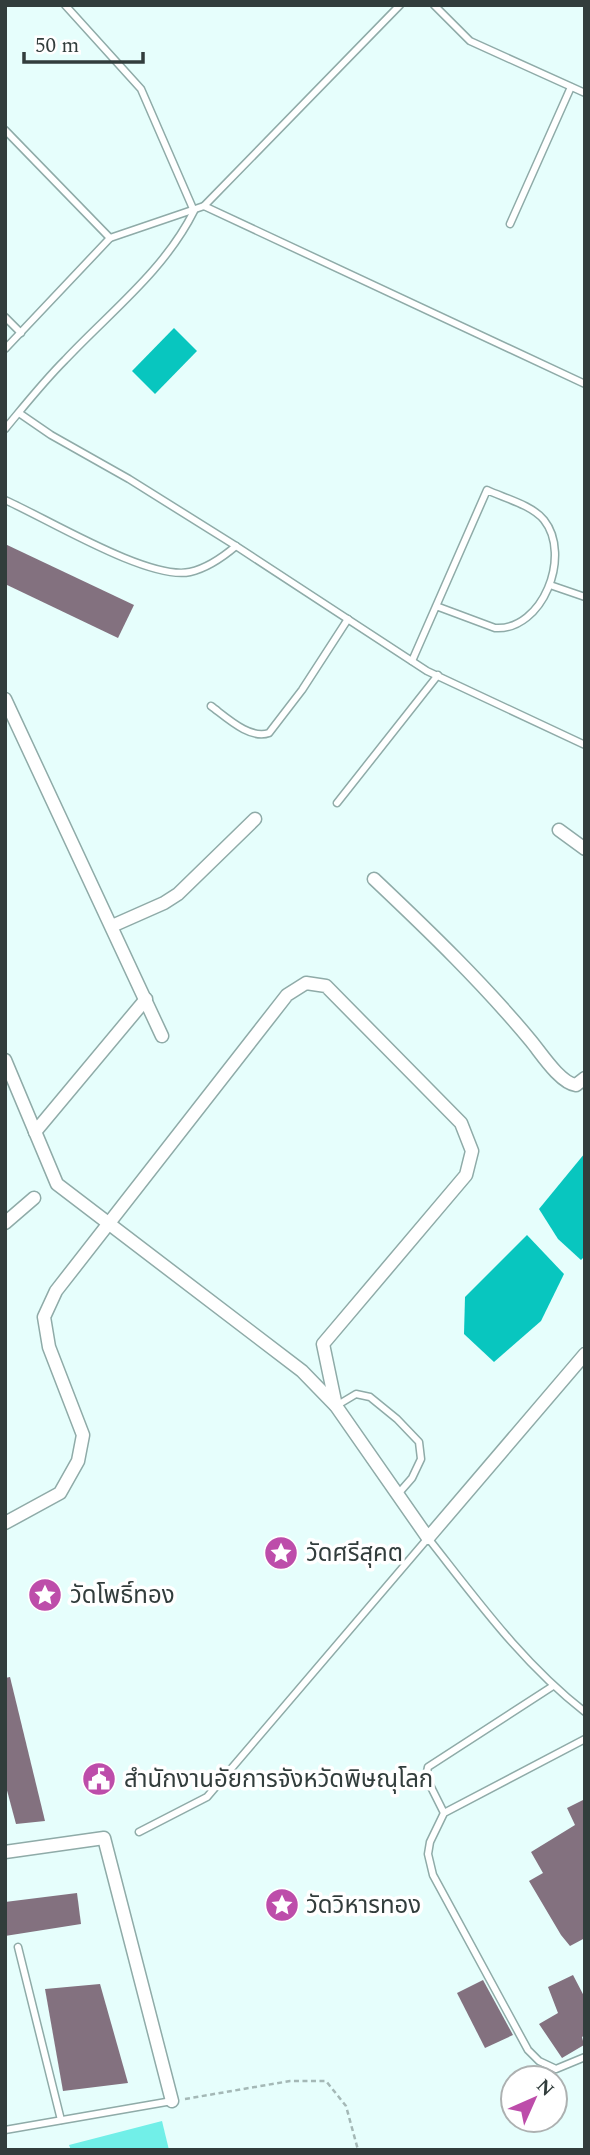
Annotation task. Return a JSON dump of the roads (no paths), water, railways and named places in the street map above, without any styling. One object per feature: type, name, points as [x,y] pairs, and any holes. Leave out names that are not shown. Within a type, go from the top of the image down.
[{"type":"street","points":[[5,699],[162,1036]]},
{"type":"street","points":[[112,926],[178,894],[255,819]]},
{"type":"street","points":[[559,830],[585,849]]},
{"type":"street","points":[[374,879],[451,952],[563,1079],[576,1085],[585,1078]]},
{"type":"street","points":[[5,1523],[60,1493],[78,1461],[83,1435],[49,1347],[44,1317],[56,1291],[287,995],[306,983],[326,986],[461,1123],[472,1151],[466,1175],[323,1344],[336,1406]]},
{"type":"street","points":[[35,1132],[146,999]]},
{"type":"street","points":[[5,1060],[57,1184],[302,1371],[336,1406],[428,1538],[585,1354]]},
{"type":"street","points":[[5,1223],[34,1198]]},
{"type":"street","points":[[5,1852],[104,1838],[172,2101]]},
{"type":"lane","points":[[5,429],[66,358],[126,300],[172,247],[185,230],[194,211],[141,89],[65,5]]},
{"type":"lane","points":[[5,349],[110,238],[204,206],[400,5]]},
{"type":"lane","points":[[434,5],[470,41],[585,93]]},
{"type":"lane","points":[[510,224],[571,87]]},
{"type":"lane","points":[[5,130],[110,238]]},
{"type":"lane","points":[[204,206],[585,384]]},
{"type":"lane","points":[[5,317],[21,333]]},
{"type":"lane","points":[[19,413],[51,435],[236,545],[427,671],[585,745]]},
{"type":"lane","points":[[412,661],[436,606],[487,490],[534,511],[543,519],[555,542],[555,561],[550,585],[535,609],[516,626],[505,629],[487,627],[436,606]]},
{"type":"lane","points":[[5,500],[125,559],[165,572],[189,573],[219,561],[236,545]]},
{"type":"lane","points":[[550,585],[585,597]]},
{"type":"lane","points":[[211,706],[249,732],[261,736],[269,733],[302,690],[348,619]]},
{"type":"lane","points":[[337,803],[438,675]]},
{"type":"lane","points":[[336,1406],[356,1394],[370,1397],[419,1442],[421,1459],[412,1478],[397,1495]]},
{"type":"lane","points":[[139,1832],[207,1797],[428,1538],[480,1607],[553,1686],[585,1712]]},
{"type":"lane","points":[[444,1813],[426,1777],[428,1767],[553,1686]]},
{"type":"lane","points":[[585,1740],[444,1813],[430,1842],[428,1854],[433,1875],[532,2055],[556,2069],[585,2057]]},
{"type":"lane","points":[[18,1947],[61,2120]]},
{"type":"lane","points":[[5,2130],[172,2101]]},
{"type":"place","name":"วัดศรีสุคต","points":[[281,1553]]},
{"type":"place","name":"วัดโพธิ์ทอง","points":[[45,1595]]},
{"type":"place","name":"สำนักงานอัยการจังหวัดพิษณุโลก","points":[[99,1779]]},
{"type":"place","name":"วัดวิหารทอง","points":[[282,1905]]}]
